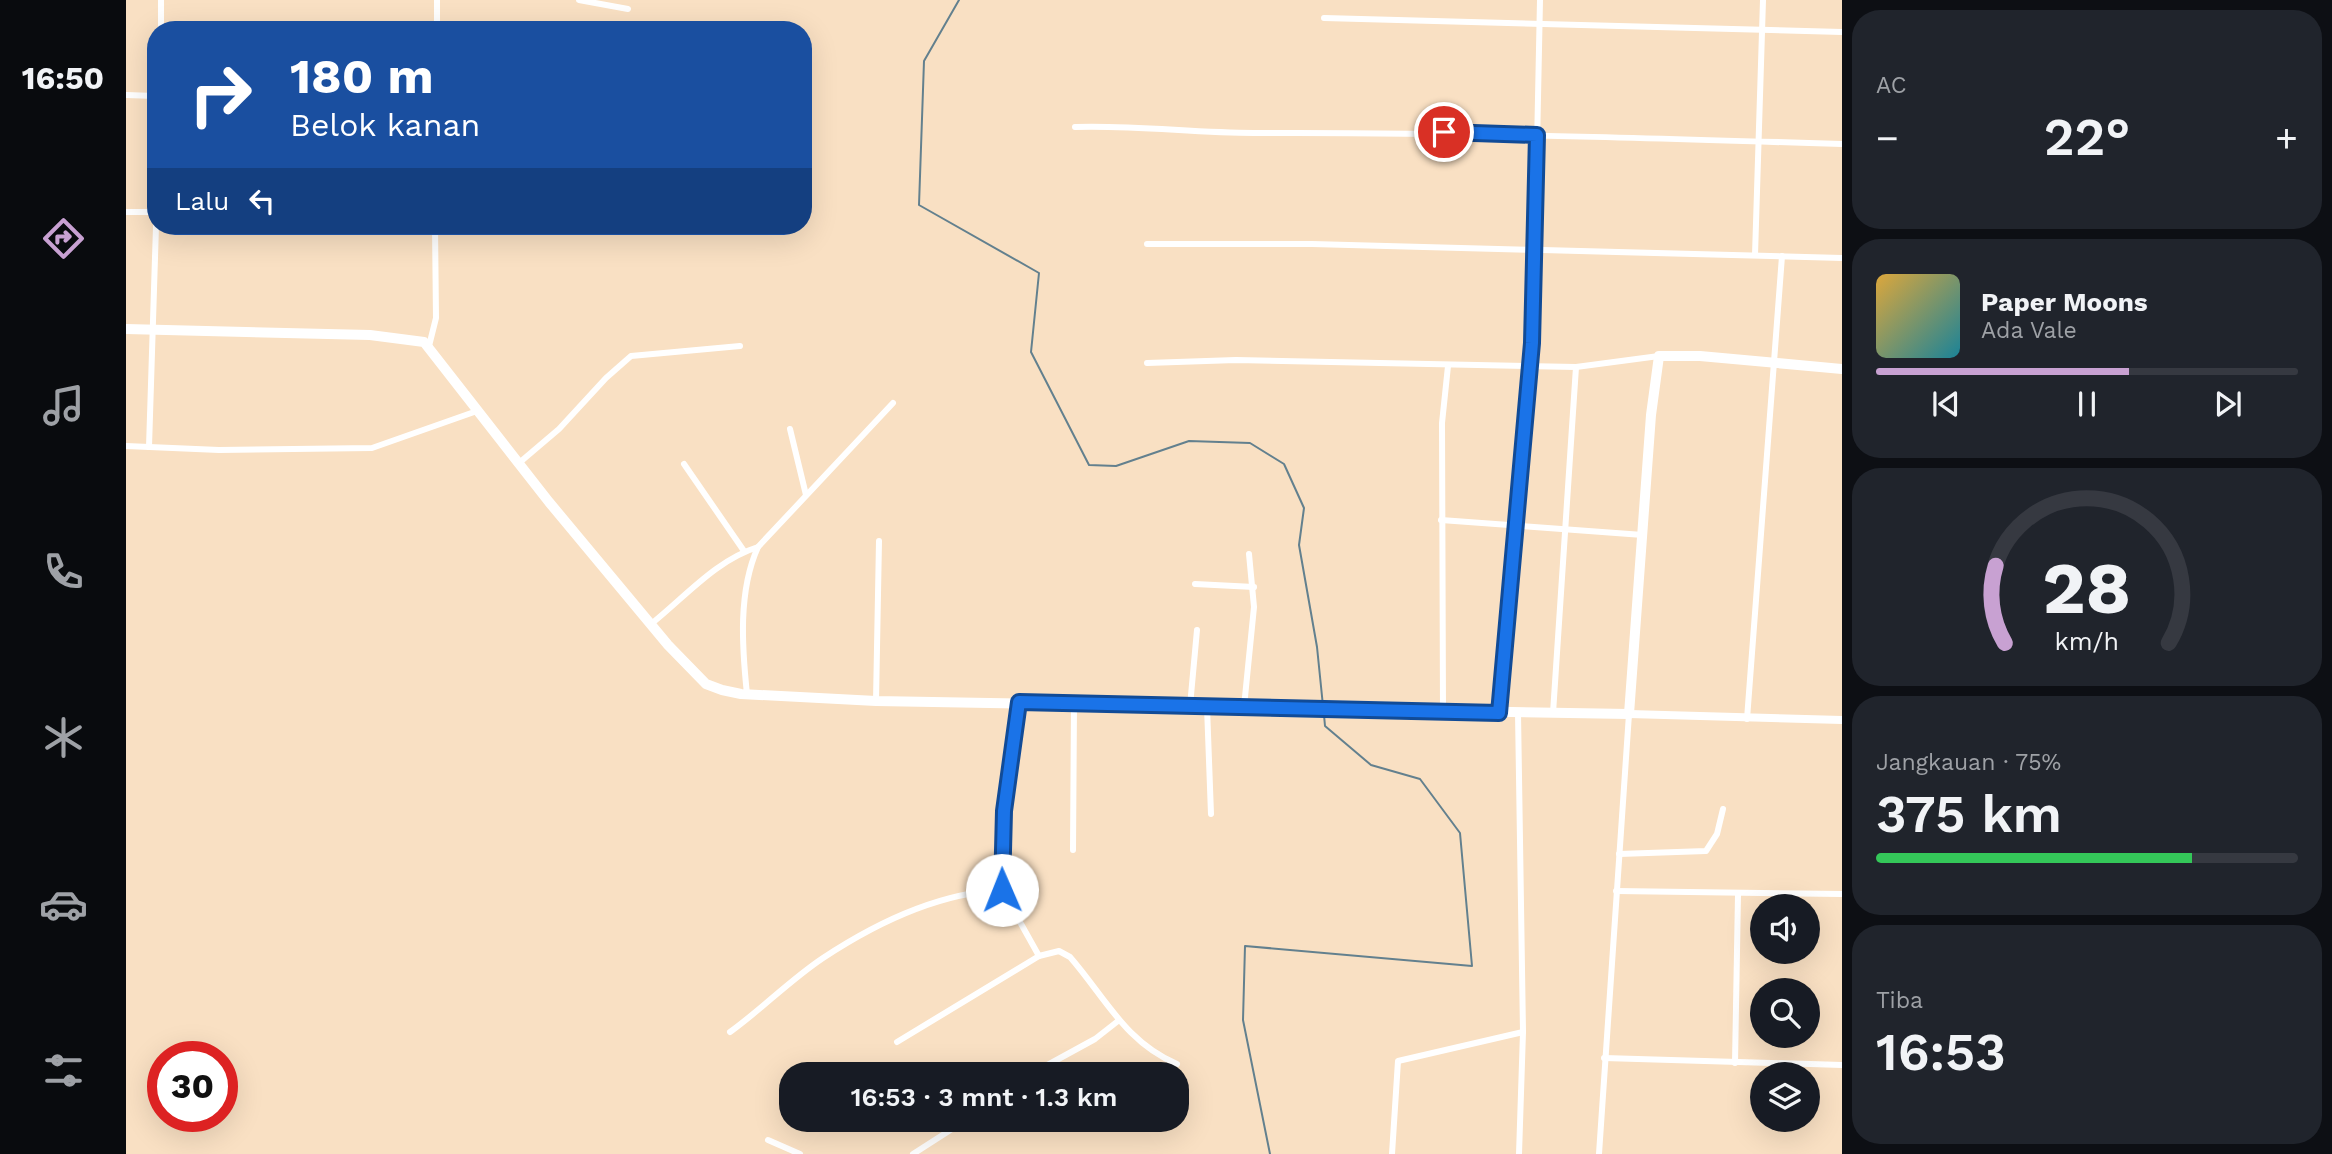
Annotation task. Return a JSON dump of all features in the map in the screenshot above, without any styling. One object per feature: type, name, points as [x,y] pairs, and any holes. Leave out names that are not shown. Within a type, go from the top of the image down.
[{"type":"highway","points":[[126,329],[419,340],[429,346],[477,411],[650,624],[706,684],[747,694],[876,701],[1629,714],[1659,356],[1842,369]]},
{"type":"street","points":[[161,0],[161,21]]},
{"type":"street","points":[[436,0],[437,21]]},
{"type":"street","points":[[579,0],[628,9]]},
{"type":"street","points":[[1499,713],[1530,366],[1540,0]]},
{"type":"street","points":[[1755,255],[1763,0]]},
{"type":"street","points":[[1324,18],[1842,32]]},
{"type":"street","points":[[126,95],[147,96]]},
{"type":"street","points":[[1074,127],[1144,125],[1213,132],[1537,135],[1842,144]]},
{"type":"street","points":[[126,212],[147,212]]},
{"type":"street","points":[[149,447],[156,235]]},
{"type":"street","points":[[429,346],[436,318],[435,235]]},
{"type":"street","points":[[1147,244],[1312,244],[1842,258]]},
{"type":"street","points":[[1748,719],[1782,256]]},
{"type":"street","points":[[519,463],[559,429],[631,355],[740,345]]},
{"type":"street","points":[[1147,363],[1236,360],[1576,367],[1659,356]]},
{"type":"street","points":[[1443,712],[1441,520],[1443,423],[1448,366]]},
{"type":"street","points":[[1553,713],[1576,367]]},
{"type":"street","points":[[747,694],[743,634],[748,574],[758,547],[893,403]]},
{"type":"street","points":[[126,446],[219,450],[372,448],[477,411]]},
{"type":"street","points":[[790,429],[806,495]]},
{"type":"street","points":[[684,464],[744,551]]},
{"type":"street","points":[[1441,520],[1643,535]]},
{"type":"street","points":[[876,701],[879,541]]},
{"type":"street","points":[[650,624],[712,572],[744,551],[758,547]]},
{"type":"street","points":[[1244,707],[1254,587],[1250,554]]},
{"type":"street","points":[[1195,584],[1254,587]]},
{"type":"street","points":[[1191,706],[1197,630]]},
{"type":"street","points":[[1019,702],[1004,811],[1002,890],[1039,956]]},
{"type":"street","points":[[1073,850],[1074,705]]},
{"type":"street","points":[[1207,707],[1211,814]]},
{"type":"street","points":[[1518,713],[1523,1032],[1519,1154]]},
{"type":"street","points":[[1599,1154],[1629,714],[1842,720]]},
{"type":"street","points":[[1619,854],[1706,851],[1717,834],[1723,809]]},
{"type":"street","points":[[730,1032],[822,959],[862,934],[940,899],[962,893],[1002,890]]},
{"type":"street","points":[[1616,891],[1738,895],[1842,894]]},
{"type":"street","points":[[1735,1063],[1738,895]]},
{"type":"street","points":[[897,1042],[1051,951],[1068,954],[1118,1021],[1147,1049],[1173,1062]]},
{"type":"street","points":[[1053,1062],[1095,1039],[1118,1021]]},
{"type":"street","points":[[1392,1154],[1398,1060],[1523,1032]]},
{"type":"street","points":[[1604,1058],[1842,1065]]},
{"type":"street","points":[[913,1154],[947,1132]]},
{"type":"street","points":[[768,1140],[800,1154]]},
{"type":"waterway","points":[[959,0],[924,61],[919,205],[1039,273],[1031,352],[1089,465],[1116,466],[1189,441],[1250,443],[1284,464],[1304,508],[1299,545],[1317,647],[1323,706]]},
{"type":"waterway","points":[[1270,1154],[1243,1020],[1245,946],[1472,966],[1460,833],[1420,779],[1371,765],[1325,726],[1324,715]]},
{"type":"route","points":[[1002,890],[1004,811],[1019,702],[1373,708],[1499,713],[1532,343],[1537,135],[1444,132]]}]
